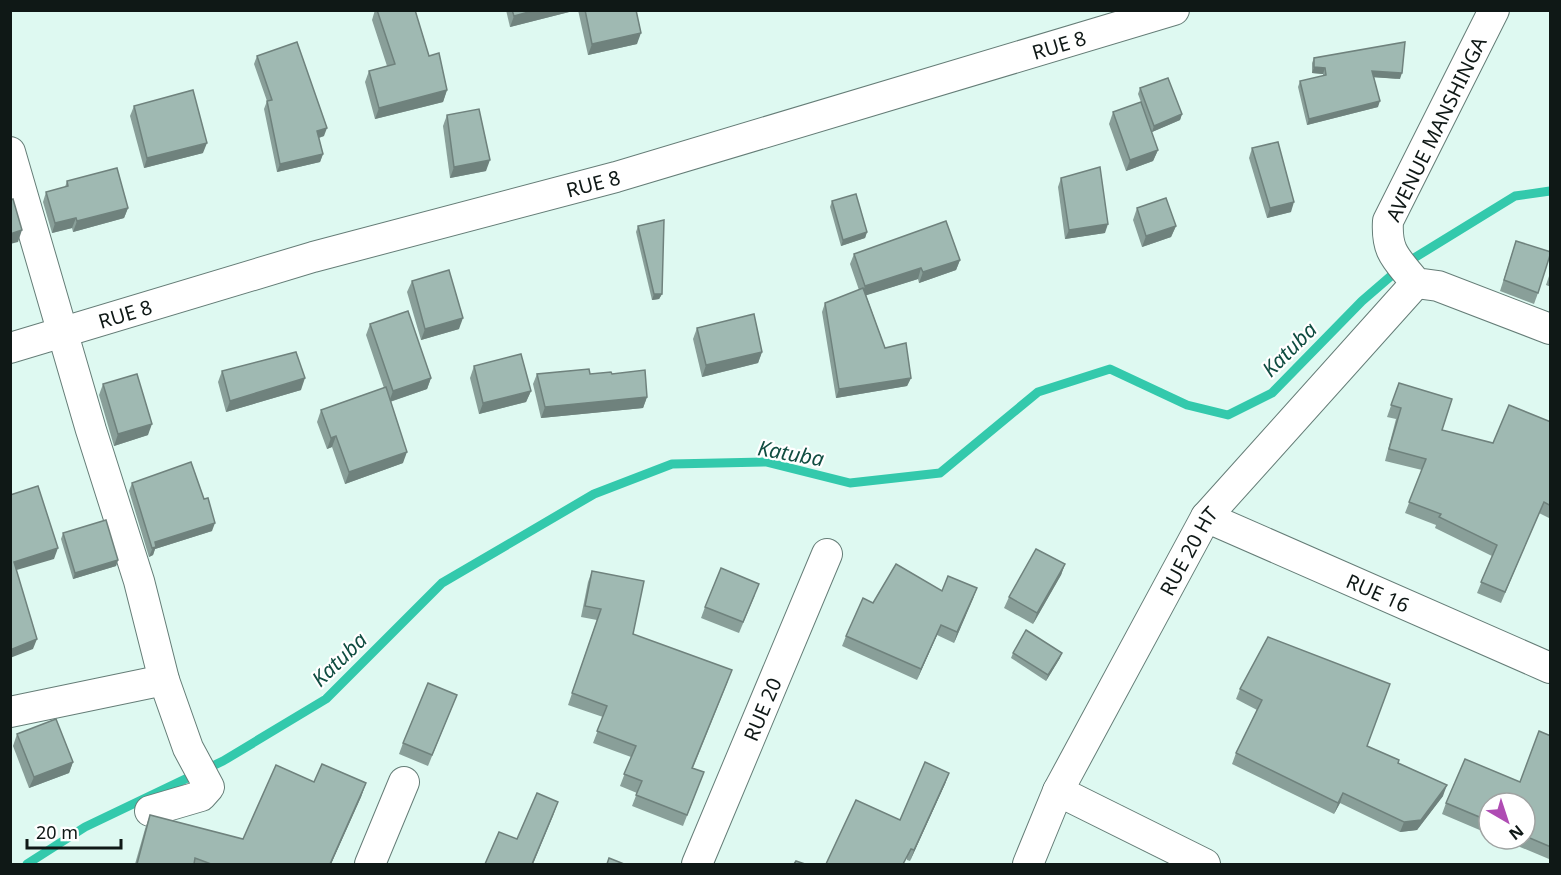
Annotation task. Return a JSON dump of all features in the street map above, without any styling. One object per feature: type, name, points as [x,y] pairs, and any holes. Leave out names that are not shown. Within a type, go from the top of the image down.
[{"type":"street","name":"RUE 8","points":[[10,348],[313,257],[616,177],[1174,10]]},
{"type":"street","name":"AVENUE MANSHINGA","points":[[1416,283],[1389,249],[1388,221],[1494,10]]},
{"type":"street","points":[[10,152],[91,430],[139,581],[164,680],[188,748],[209,787],[201,796],[150,811]]},
{"type":"street","points":[[1416,283],[1437,286],[1551,329]]},
{"type":"street","name":"RUE 20 HT","points":[[1028,864],[1058,791],[1206,517],[1416,283]]},
{"type":"street","name":"RUE 16","points":[[1206,517],[1551,668]]},
{"type":"street","name":"RUE 20","points":[[697,864],[827,554]]},
{"type":"street","points":[[10,712],[164,680]]},
{"type":"street","points":[[370,864],[404,782]]},
{"type":"street","points":[[1058,791],[1204,864]]},
{"type":"building","points":[[377,10],[415,10],[429,56],[439,53],[447,90],[379,108],[369,71],[395,64]]},
{"type":"building","points":[[512,10],[536,10],[514,16]]},
{"type":"building","points":[[585,10],[636,10],[641,33],[592,44]]},
{"type":"building","points":[[297,42],[327,128],[317,131],[323,154],[280,164],[267,101],[272,100],[257,56]]},
{"type":"building","points":[[1405,42],[1402,73],[1372,71],[1380,101],[1309,119],[1300,81],[1326,75],[1325,68],[1314,67],[1314,58]]},
{"type":"building","points":[[1168,78],[1182,114],[1154,126],[1140,88]]},
{"type":"building","points":[[193,90],[207,143],[147,158],[134,106]]},
{"type":"building","points":[[1141,102],[1158,150],[1130,160],[1113,112]]},
{"type":"building","points":[[479,109],[490,160],[454,167],[447,115]]},
{"type":"building","points":[[1278,142],[1294,202],[1270,208],[1252,148]]},
{"type":"building","points":[[1100,167],[1108,224],[1069,230],[1061,178]]},
{"type":"building","points":[[117,168],[128,208],[77,221],[76,218],[55,223],[46,192],[68,186],[67,181]]},
{"type":"building","points":[[856,194],[867,232],[843,240],[832,201]]},
{"type":"building","points":[[1166,198],[1176,226],[1146,236],[1137,208]]},
{"type":"building","points":[[13,199],[22,230],[10,234],[10,200]]},
{"type":"building","points":[[664,220],[662,294],[654,294],[638,226]]},
{"type":"building","points":[[946,221],[960,260],[923,272],[921,268],[865,286],[854,254]]},
{"type":"building","points":[[1516,241],[1551,252],[1538,293],[1504,280]]},
{"type":"building","points":[[449,270],[463,318],[425,329],[412,281]]},
{"type":"building","points":[[863,288],[885,348],[906,343],[911,378],[839,389],[825,303]]},
{"type":"building","points":[[408,311],[431,378],[393,391],[370,324]]},
{"type":"building","points":[[754,314],[762,352],[706,365],[697,328]]},
{"type":"building","points":[[296,352],[305,378],[230,401],[222,371]]},
{"type":"building","points":[[521,354],[531,391],[483,403],[474,366]]},
{"type":"building","points":[[589,369],[590,374],[645,370],[647,397],[545,407],[537,374]]},
{"type":"building","points":[[137,374],[152,424],[118,434],[103,384]]},
{"type":"building","points":[[1399,383],[1452,399],[1442,430],[1493,443],[1509,405],[1551,422],[1551,506],[1544,502],[1505,592],[1481,582],[1497,545],[1439,517],[1441,514],[1409,502],[1426,459],[1389,449],[1401,408],[1391,405]]},
{"type":"building","points":[[386,387],[407,452],[349,472],[336,436],[331,438],[321,410]]},
{"type":"building","points":[[191,462],[204,499],[208,498],[215,523],[155,542],[156,547],[152,548],[132,483]]},
{"type":"building","points":[[38,486],[58,548],[14,562],[37,639],[10,650],[10,495]]},
{"type":"building","points":[[106,520],[118,560],[75,573],[63,533]]},
{"type":"building","points":[[1036,549],[1065,564],[1037,613],[1009,597]]},
{"type":"building","points":[[896,564],[942,591],[948,576],[977,588],[957,632],[941,625],[921,669],[846,636],[863,598],[873,603]]},
{"type":"building","points":[[721,568],[759,584],[743,622],[705,607]]},
{"type":"building","points":[[592,571],[644,581],[633,634],[732,670],[692,768],[704,772],[687,815],[636,795],[642,781],[624,774],[636,746],[597,731],[607,706],[572,693],[601,609],[585,606]]},
{"type":"building","points":[[1026,630],[1062,653],[1048,675],[1013,653]]},
{"type":"building","points":[[1268,637],[1390,684],[1367,746],[1447,785],[1421,820],[1404,822],[1343,793],[1338,803],[1236,753],[1262,700],[1240,689]]},
{"type":"building","points":[[428,683],[457,695],[432,755],[403,743]]},
{"type":"building","points":[[56,719],[73,762],[34,777],[17,734]]},
{"type":"building","points":[[1539,731],[1551,736],[1551,847],[1537,841],[1537,791],[1477,791],[1477,816],[1446,803],[1465,759],[1520,782]]},
{"type":"building","points":[[925,762],[949,773],[914,850],[911,849],[903,864],[826,864],[856,800],[900,820]]},
{"type":"building","points":[[322,764],[366,783],[330,864],[211,864],[195,858],[194,864],[137,864],[150,815],[243,839],[276,765],[314,782]]},
{"type":"building","points":[[537,793],[558,802],[532,864],[485,864],[499,832],[517,839]]},
{"type":"building","points":[[609,858],[624,864],[607,864]]},
{"type":"waterway","name":"Katuba","points":[[27,864],[85,827],[223,761],[326,699],[442,583],[594,494],[672,464],[766,462],[850,483],[940,473],[1038,392],[1110,369],[1187,405],[1228,415],[1272,393],[1362,301],[1406,263],[1515,196],[1550,191]]}]
